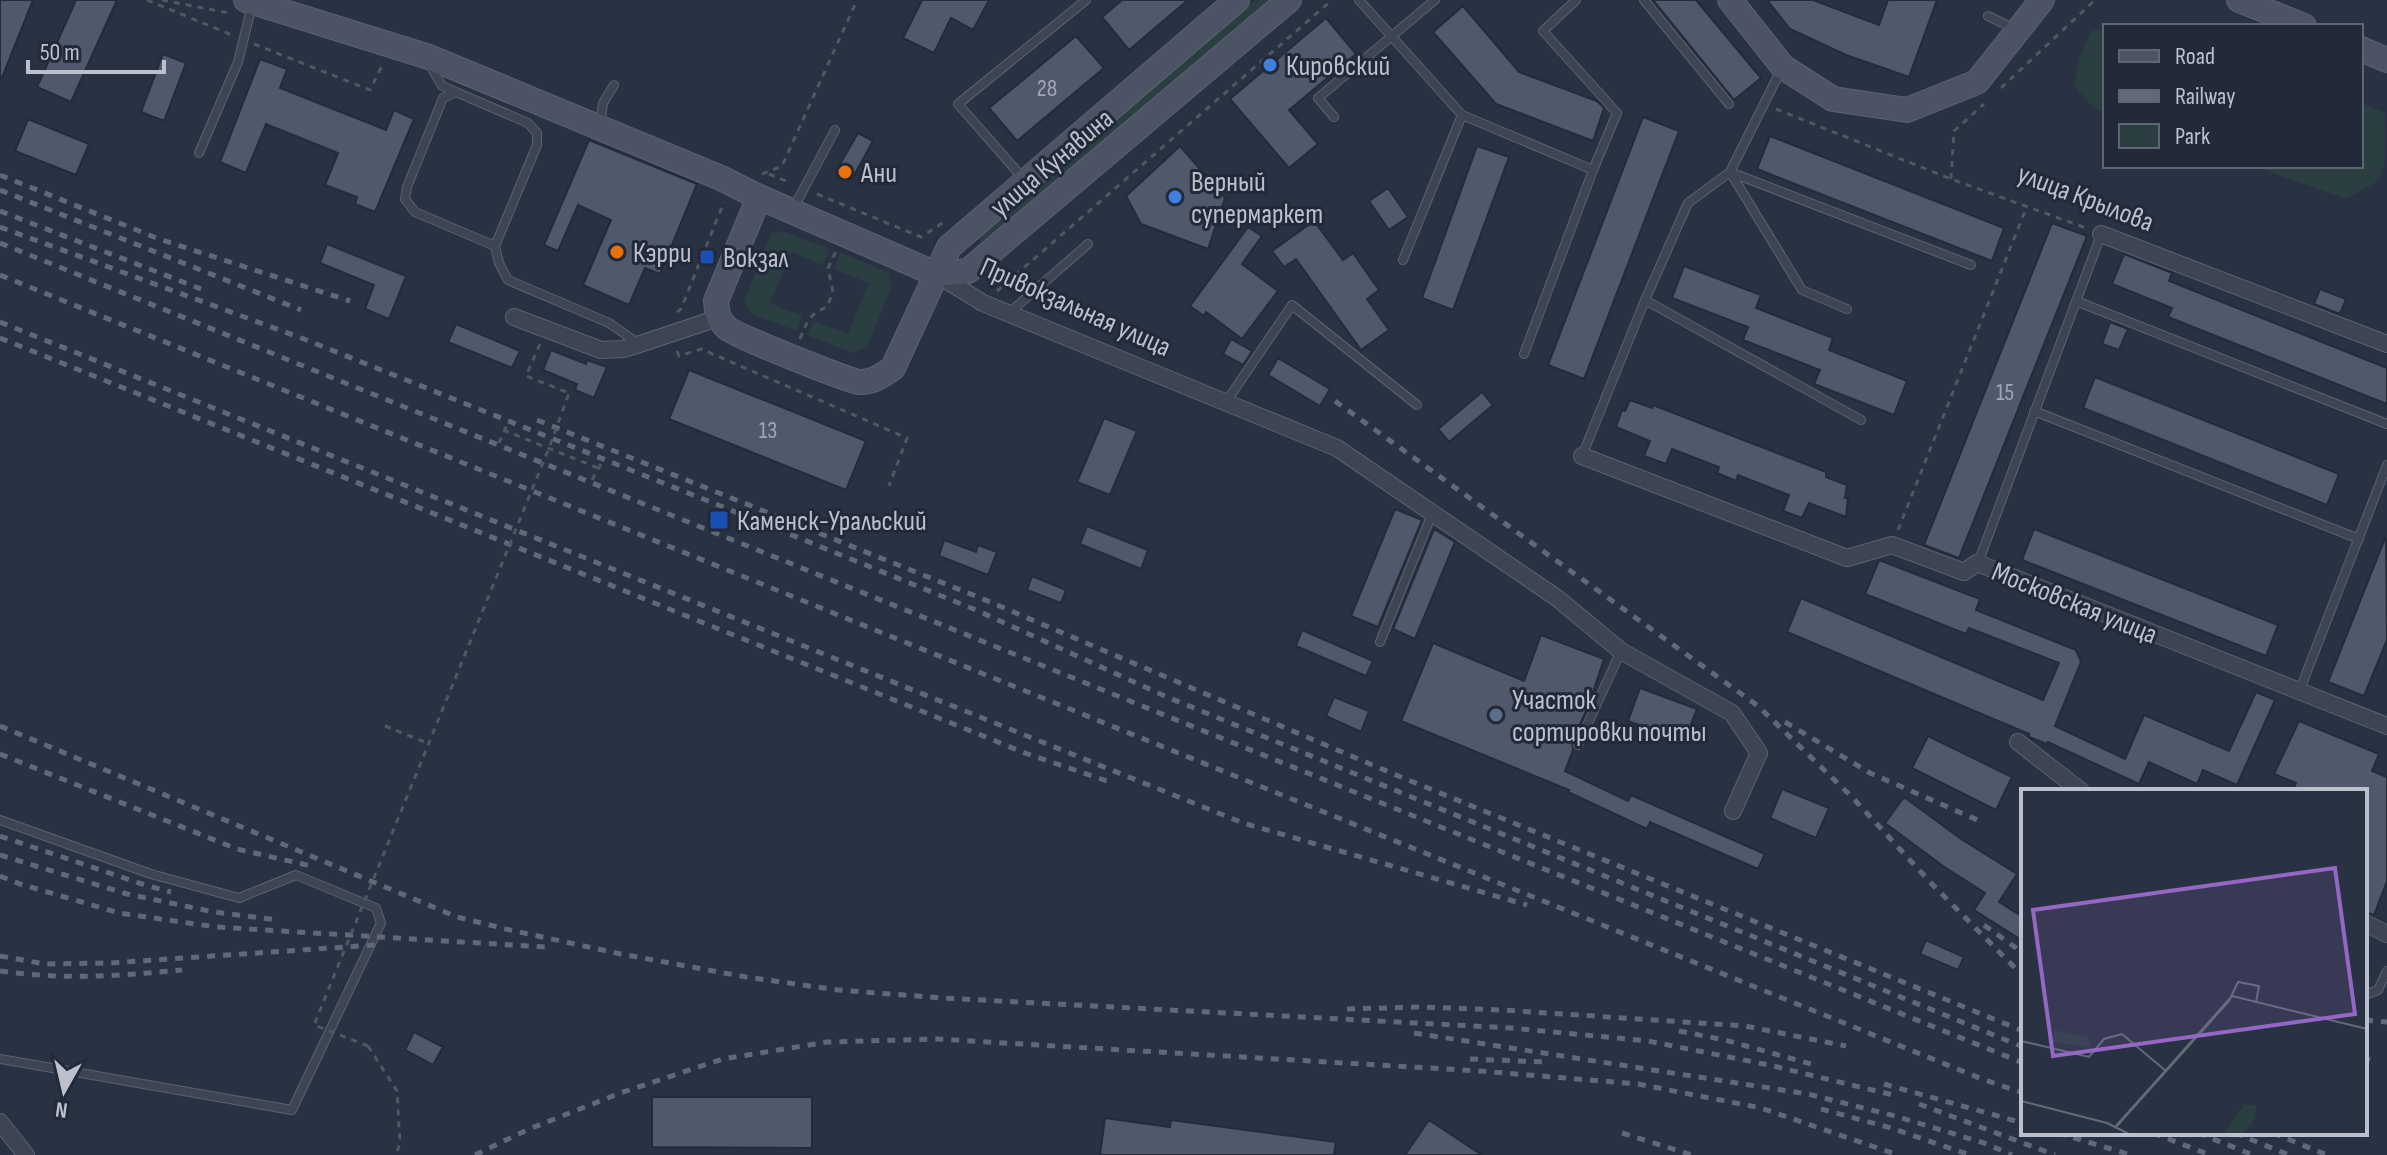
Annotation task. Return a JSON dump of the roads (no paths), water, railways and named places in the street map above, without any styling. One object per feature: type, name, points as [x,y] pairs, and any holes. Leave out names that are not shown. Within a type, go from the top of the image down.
[{"type":"street","name":"улица Кунавина","points":[[936,274],[949,247],[1237,0]]},
{"type":"street","name":"улица Кунавина","points":[[936,274],[968,271],[1289,0]]},
{"type":"street","points":[[1730,0],[1783,67],[1833,99],[1907,110],[1977,82],[2042,0]]},
{"type":"street","name":"Привокзальная улица","points":[[251,1],[429,57],[600,126],[936,274],[983,303],[1337,448],[1557,598],[1621,651],[1732,713],[1759,753],[1733,811]]},
{"type":"street","points":[[2253,3],[2300,24]]},
{"type":"street","points":[[2363,50],[2387,60]]},
{"type":"street","points":[[759,197],[716,301],[718,318],[729,331],[859,382],[878,379],[893,368],[936,274]]},
{"type":"street","name":"улица Крылова","points":[[2101,234],[2387,344]]},
{"type":"street","points":[[514,317],[601,350],[623,349],[718,318]]},
{"type":"street","name":"Московская улица","points":[[1582,456],[1847,558],[1892,545],[1964,572],[1977,563],[2387,726]]},
{"type":"street","points":[[2018,742],[2078,789]]},
{"type":"street","points":[[2367,924],[2387,934]]},
{"type":"street","points":[[0,1122],[26,1155]]},
{"type":"lane","points":[[1025,180],[958,104],[1086,0]]},
{"type":"lane","points":[[1359,0],[1462,115],[1593,170]]},
{"type":"lane","points":[[1334,117],[1318,98],[1435,0]]},
{"type":"lane","points":[[1524,354],[1617,113],[1543,31],[1576,0]]},
{"type":"lane","points":[[1644,0],[1729,104]]},
{"type":"lane","points":[[199,153],[238,62],[251,1]]},
{"type":"lane","points":[[1988,16],[2017,30]]},
{"type":"lane","points":[[429,57],[428,65],[442,86],[528,123],[537,133],[537,145],[495,246],[508,280],[609,323],[640,344]]},
{"type":"lane","points":[[1582,456],[1688,203],[1730,172],[1783,67]]},
{"type":"lane","points":[[600,126],[603,103],[614,85]]},
{"type":"lane","points":[[456,92],[443,98],[405,199],[415,212],[495,246]]},
{"type":"lane","points":[[1403,260],[1462,115]]},
{"type":"lane","points":[[792,211],[835,130]]},
{"type":"lane","points":[[1730,172],[1971,265]]},
{"type":"lane","points":[[1730,172],[1802,290],[1847,309]]},
{"type":"lane","points":[[1977,563],[2101,234]]},
{"type":"lane","points":[[1008,313],[1088,244]]},
{"type":"lane","points":[[1645,300],[1861,420]]},
{"type":"lane","points":[[2076,301],[2387,424]]},
{"type":"lane","points":[[1226,402],[1292,305],[1417,405]]},
{"type":"lane","points":[[2034,411],[2359,539]]},
{"type":"lane","points":[[2298,692],[2387,465]]},
{"type":"lane","points":[[1380,642],[1433,513]]},
{"type":"lane","points":[[1578,745],[1621,651]]},
{"type":"lane","points":[[0,820],[151,874],[239,898],[296,875],[376,908],[381,923],[292,1110],[0,1059]]},
{"type":"lane","points":[[2367,994],[2378,990],[2387,971]]},
{"type":"railway","points":[[0,175],[159,239],[350,301]]},
{"type":"railway","points":[[0,190],[301,310]]},
{"type":"railway","points":[[0,211],[201,289]]},
{"type":"railway","points":[[0,227],[304,339],[723,507],[976,610],[1167,697],[2021,1046]]},
{"type":"railway","points":[[0,243],[2021,1062]]},
{"type":"railway","points":[[0,275],[2021,1092]]},
{"type":"railway","points":[[0,322],[1243,823],[1527,905]]},
{"type":"railway","points":[[0,338],[1025,753],[1110,782]]},
{"type":"railway","points":[[1335,401],[1758,706],[1852,797],[2021,974]]},
{"type":"railway","points":[[537,420],[983,599],[1396,775],[2021,1030]]},
{"type":"railway","points":[[1785,722],[1870,773],[1982,822]]},
{"type":"railway","points":[[0,726],[457,917],[621,954],[838,990],[1511,1028],[1648,1041],[1769,1065],[1897,1096]]},
{"type":"railway","points":[[0,754],[237,849],[311,866]]},
{"type":"railway","points":[[0,836],[171,892]]},
{"type":"railway","points":[[0,855],[127,894],[214,912],[278,920]]},
{"type":"railway","points":[[0,876],[119,913],[216,927],[545,947]]},
{"type":"railway","points":[[1984,925],[2021,952]]},
{"type":"railway","points":[[0,956],[45,964],[110,963],[375,945]]},
{"type":"railway","points":[[0,971],[91,976],[182,970]]},
{"type":"railway","points":[[1347,1009],[1422,1007],[1502,1010],[1745,1026],[1846,1046]]},
{"type":"railway","points":[[2367,1020],[2387,1022]]},
{"type":"railway","points":[[1679,1031],[1725,1040],[1811,1064]]},
{"type":"railway","points":[[1414,1033],[1808,1094],[1895,1116],[1984,1143],[2012,1155]]},
{"type":"railway","points":[[475,1155],[529,1129],[623,1092],[723,1059],[827,1042],[937,1039],[1480,1071],[1638,1084],[1761,1108],[1898,1155]]},
{"type":"railway","points":[[1470,1059],[1546,1062]]},
{"type":"railway","points":[[1884,1084],[2021,1122]]},
{"type":"railway","points":[[1919,1104],[2055,1155]]},
{"type":"railway","points":[[1821,1109],[1891,1128],[1970,1155]]},
{"type":"railway","points":[[1622,1133],[1692,1155]]},
{"type":"railway","points":[[2065,1135],[2131,1155]]},
{"type":"railway","points":[[2158,1135],[2210,1155]]},
{"type":"railway","points":[[2203,1135],[2253,1155]]},
{"type":"railway","points":[[2240,1135],[2289,1155]]},
{"type":"railway","points":[[2278,1135],[2327,1155]]},
{"type":"place","name":"Кировский","points":[[1270,65]]},
{"type":"place","name":"Ани","points":[[845,172]]},
{"type":"place","name":"Верный супермаркет","points":[[1175,197]]},
{"type":"place","name":"Кэрри","points":[[617,252]]},
{"type":"place","name":"Вокзал","points":[[707,257]]},
{"type":"place","name":"Каменск-Уральский","points":[[719,520]]},
{"type":"place","name":"Участок сортировки почты","points":[[1496,715]]}]
